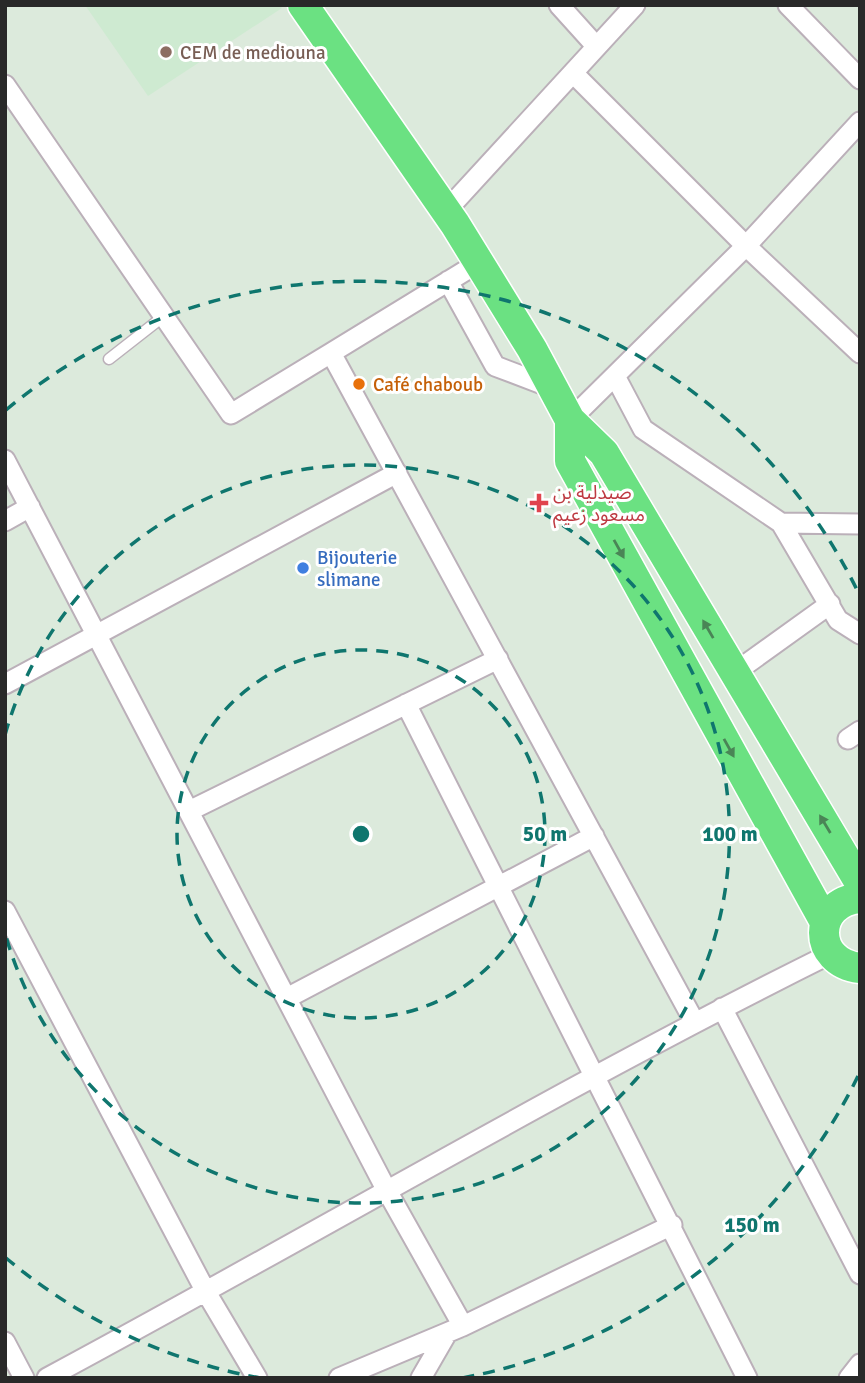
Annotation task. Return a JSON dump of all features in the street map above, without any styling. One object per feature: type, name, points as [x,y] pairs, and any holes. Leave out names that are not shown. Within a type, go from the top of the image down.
[{"type":"main road","points":[[303,5],[446,211],[570,420],[604,453],[860,883]]},
{"type":"main road","points":[[570,420],[570,461],[825,922]]},
{"type":"main road","points":[[860,898],[838,904],[825,922],[824,933],[830,954],[848,967],[860,969]]},
{"type":"street","points":[[559,5],[596,47]]},
{"type":"street","points":[[446,211],[635,5]]},
{"type":"street","points":[[788,5],[860,79]]},
{"type":"street","points":[[574,74],[746,246],[860,353]]},
{"type":"street","points":[[5,86],[231,414],[478,263]]},
{"type":"street","points":[[570,420],[746,246],[860,122]]},
{"type":"street","points":[[448,281],[495,366],[553,388]]},
{"type":"street","points":[[331,353],[695,1023]]},
{"type":"street","points":[[615,376],[643,429],[781,523],[838,620],[860,634]]},
{"type":"street","points":[[5,460],[191,810],[455,1329]]},
{"type":"street","points":[[5,684],[397,473]]},
{"type":"street","points":[[5,521],[30,507]]},
{"type":"street","points":[[781,523],[860,524]]},
{"type":"street","points":[[734,673],[830,604]]},
{"type":"street","points":[[191,810],[498,659]]},
{"type":"street","points":[[406,704],[594,1078],[672,1225],[747,1378]]},
{"type":"street","points":[[287,998],[594,836]]},
{"type":"street","points":[[5,911],[206,1292],[257,1378]]},
{"type":"street","points":[[47,1378],[206,1292],[386,1189],[722,1008],[830,954]]},
{"type":"street","points":[[722,1008],[860,1274]]},
{"type":"street","points":[[339,1378],[455,1329],[672,1225]]},
{"type":"street","points":[[421,1378],[455,1329]]},
{"type":"street","points":[[5,1342],[24,1378]]},
{"type":"street","points":[[849,1378],[860,1364]]},
{"type":"lane","points":[[108,359],[164,316]]},
{"type":"shaded area","name":"CEM de mediouna","points":[[85,5],[279,5],[282,8],[148,96]]},
{"type":"place","name":"CEM de mediouna","points":[[166,52]]},
{"type":"place","name":"Café chaboub","points":[[359,384]]},
{"type":"place","name":"صيدلية بن مسعود زعيم","points":[[539,503]]},
{"type":"place","name":"Bijouterie slimane","points":[[303,568]]}]
